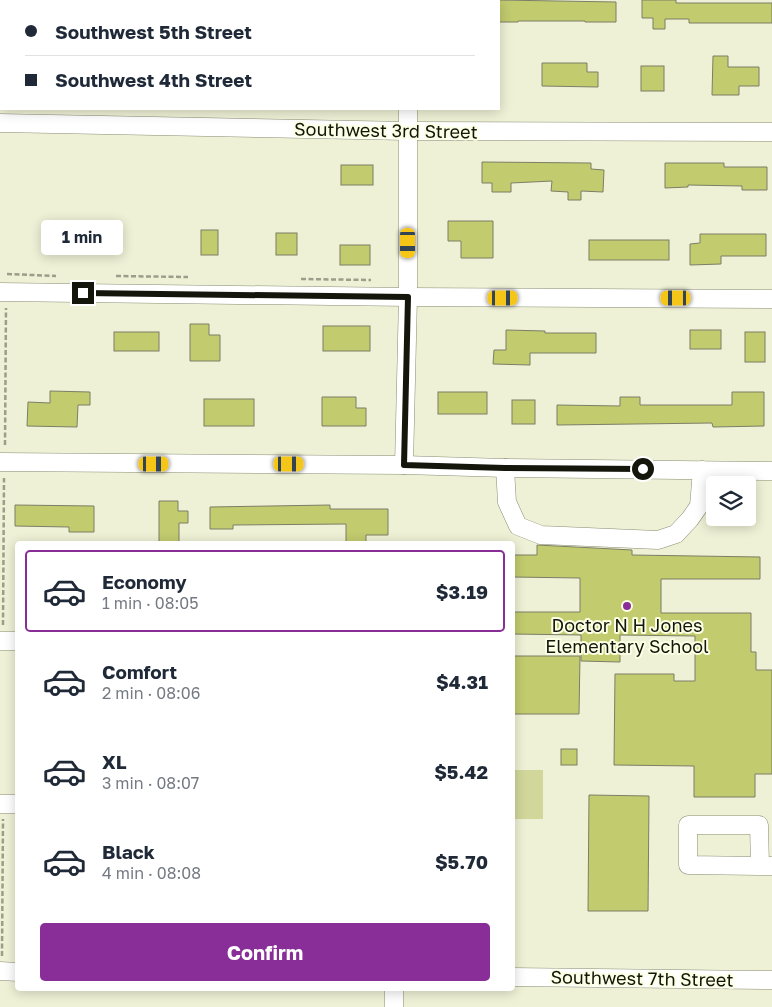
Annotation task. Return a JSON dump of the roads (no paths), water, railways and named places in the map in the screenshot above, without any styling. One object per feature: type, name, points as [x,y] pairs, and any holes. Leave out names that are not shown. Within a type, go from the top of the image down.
[{"type":"street","points":[[404,465],[408,297],[408,110]]},
{"type":"street","name":"Southwest 3rd Street","points":[[0,123],[408,130],[772,132]]},
{"type":"street","points":[[3,300],[408,297],[772,299]]},
{"type":"street","points":[[3,461],[772,470]]},
{"type":"street","points":[[505,468],[507,502],[518,526],[541,536],[658,540],[676,534],[699,506],[702,470]]},
{"type":"street","points":[[2,633],[15,640]]},
{"type":"street","points":[[2,810],[15,805]]},
{"type":"street","points":[[688,825],[759,825],[766,866],[688,865],[688,825]]},
{"type":"street","points":[[1,964],[15,971]]},
{"type":"street","name":"Southwest 7th Street","points":[[515,977],[772,980]]},
{"type":"street","points":[[394,991],[394,1007]]},
{"type":"place","name":"Doctor N H Jones Elementary School","points":[[627,606]]}]
